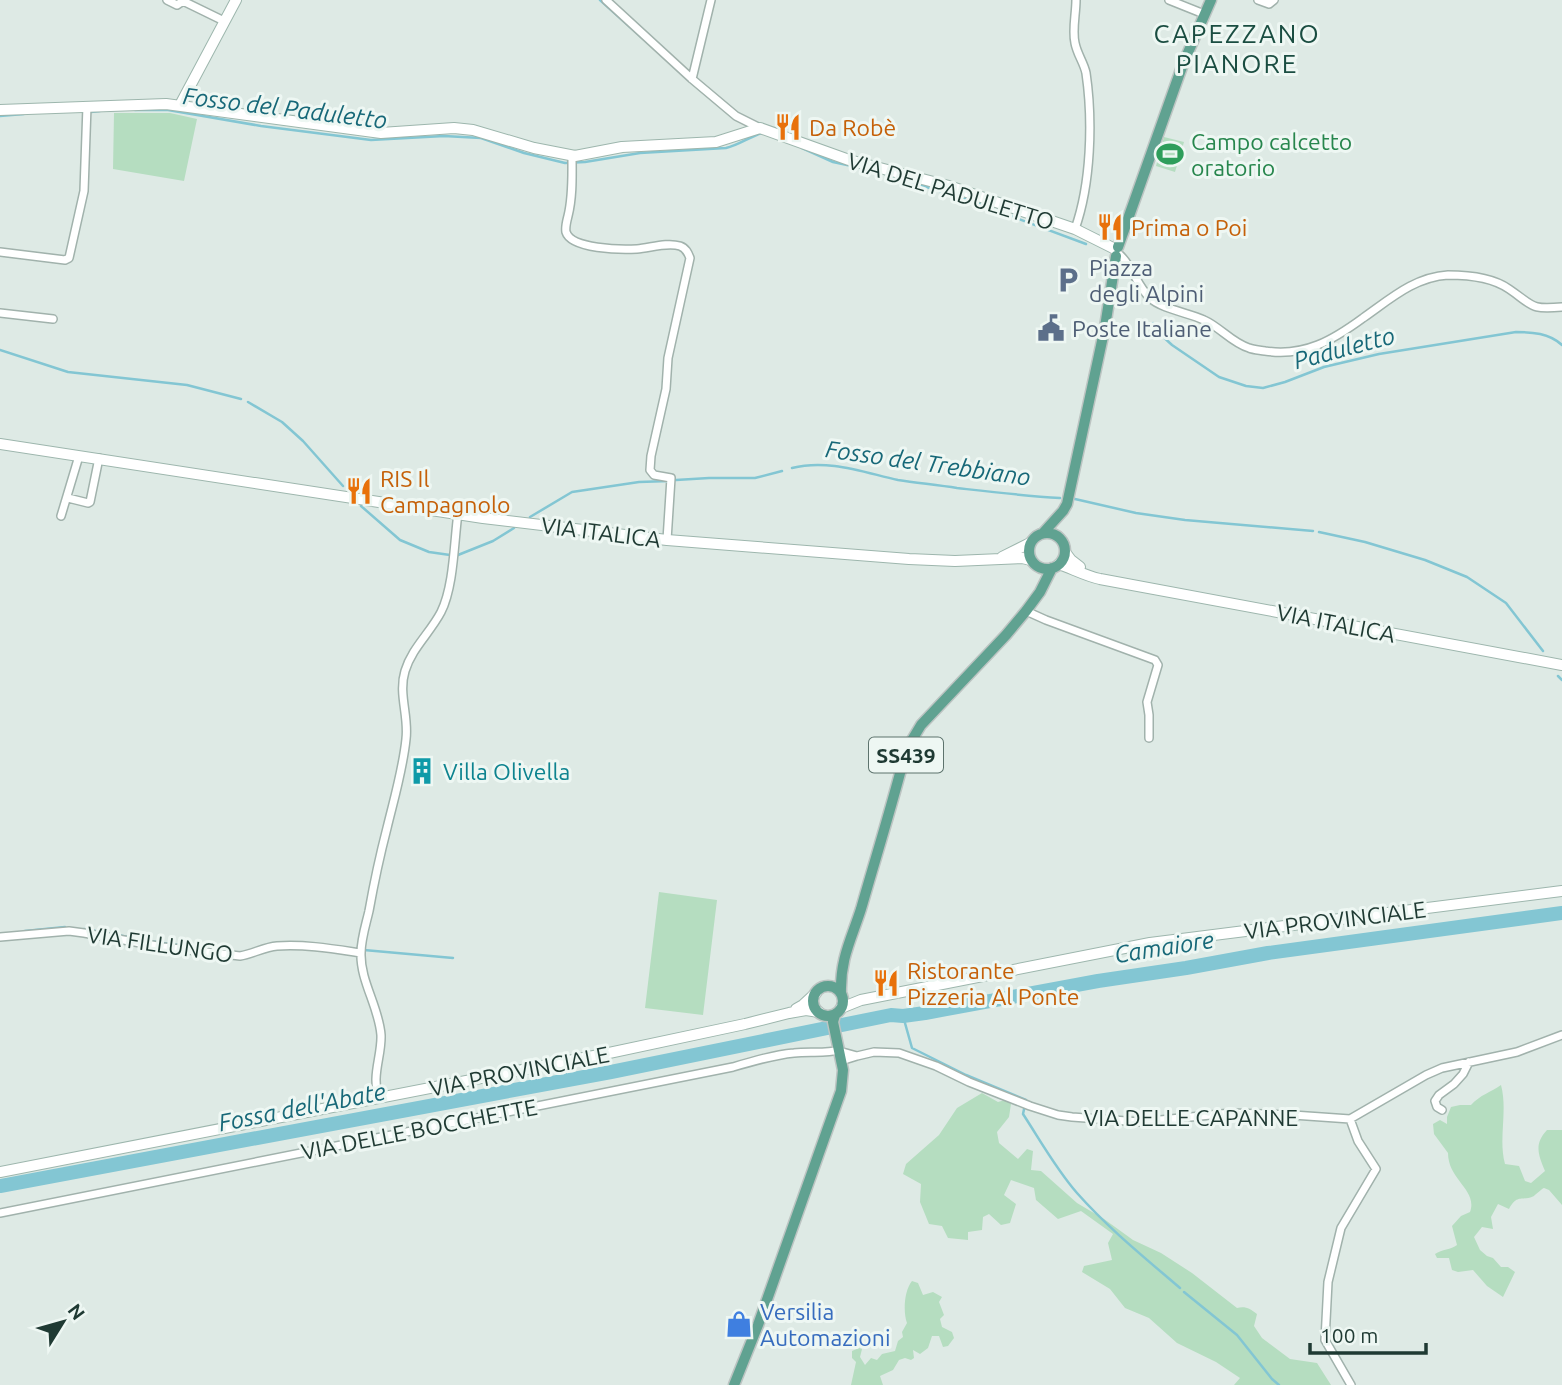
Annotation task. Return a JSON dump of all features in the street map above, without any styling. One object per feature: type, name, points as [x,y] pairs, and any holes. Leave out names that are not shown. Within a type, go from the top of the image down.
[{"type":"main road","points":[[180,105],[236,0]]},
{"type":"main road","points":[[1065,552],[1060,538],[1063,511],[1105,327],[1117,251],[1183,64],[1211,0]]},
{"type":"main road","points":[[0,110],[166,104],[381,134],[454,128],[473,130],[572,160],[621,147],[716,142],[760,128]]},
{"type":"main road","name":"VIA DEL PADULETTO","points":[[760,128],[849,160],[949,186],[1075,229],[1117,251]]},
{"type":"main road","name":"VIA ITALICA","points":[[0,444],[483,518],[667,540],[909,559],[955,561],[1022,558],[1033,562]]},
{"type":"main road","points":[[1040,592],[1040,575],[1028,552],[1030,543],[1033,538],[1044,533],[1063,511]]},
{"type":"main road","points":[[1044,533],[1060,538]]},
{"type":"main road","name":"VIA ITALICA","points":[[998,559],[1030,543]]},
{"type":"main road","name":"VIA ITALICA","points":[[1065,552],[1083,570],[1109,580]]},
{"type":"main road","name":"SS439","points":[[841,994],[843,959],[912,740],[925,721],[1026,611],[1065,552]]},
{"type":"main road","points":[[1033,562],[1043,569],[1056,566]]},
{"type":"main road","name":"VIA ITALICA","points":[[1056,566],[1071,568],[1087,576],[1562,666]]},
{"type":"main road","name":"VIA PROVINCIALE","points":[[841,994],[861,1000],[1150,943],[1562,891]]},
{"type":"main road","points":[[734,1385],[758,1325],[843,1081],[840,1052],[831,1014],[815,1005],[819,990],[843,959]]},
{"type":"main road","points":[[819,990],[831,986],[841,994],[843,1002],[831,1014]]},
{"type":"main road","name":"VIA PROVINCIALE","points":[[789,1013],[803,1005],[819,990]]},
{"type":"main road","name":"VIA PROVINCIALE","points":[[0,1172],[622,1050],[789,1013],[806,1010],[831,1014],[861,1000]]},
{"type":"street","points":[[167,0],[177,5],[183,1],[224,21]]},
{"type":"street","points":[[606,0],[736,116],[760,128]]},
{"type":"street","points":[[692,79],[710,0]]},
{"type":"street","points":[[1075,229],[1086,178],[1089,123],[1085,65],[1075,44],[1076,0]]},
{"type":"street","points":[[1169,0],[1204,14]]},
{"type":"street","points":[[1258,0],[1269,4],[1274,0]]},
{"type":"street","points":[[0,252],[65,260],[69,258],[84,191],[87,106]]},
{"type":"street","points":[[572,160],[570,207],[566,228],[572,240],[579,244],[615,248],[679,246],[687,251],[690,258],[668,358],[666,389],[650,456],[650,470],[654,475],[671,481],[667,540]]},
{"type":"street","points":[[1117,251],[1153,301],[1212,324],[1250,348],[1274,352],[1313,348],[1343,332],[1418,281],[1448,275],[1490,280],[1508,288],[1537,308],[1562,307]]},
{"type":"street","points":[[0,313],[53,319]]},
{"type":"street","points":[[61,516],[79,456]]},
{"type":"street","points":[[68,498],[90,502],[99,458]]},
{"type":"street","points":[[380,1098],[375,1084],[381,1036],[376,1010],[364,975],[361,953],[377,863],[407,738],[407,721],[402,702],[405,670],[417,645],[440,614],[445,601],[449,589],[458,513]]},
{"type":"street","points":[[1026,611],[1155,660],[1158,665],[1147,702],[1149,738]]},
{"type":"street","name":"VIA FILLUNGO","points":[[0,937],[69,931],[163,947],[240,956],[274,946],[313,947],[361,953]]},
{"type":"street","points":[[1351,1385],[1325,1340],[1328,1282],[1341,1228],[1376,1168],[1358,1141],[1350,1119],[1426,1074],[1517,1052],[1562,1035]]},
{"type":"street","name":"VIA DELLE CAPANNE","points":[[840,1052],[857,1056],[874,1052],[899,1053],[1030,1106],[1072,1117],[1140,1122],[1231,1113],[1350,1119]]},
{"type":"street","name":"VIA DELLE BOCCHETTE","points":[[0,1213],[776,1056],[840,1052]]},
{"type":"street","points":[[1442,1110],[1437,1107],[1435,1101],[1463,1074],[1469,1062]]},
{"type":"green space","points":[[114,113],[170,113],[197,119],[184,181],[113,169]]},
{"type":"green space","name":"Campo calcetto oratorio","points":[[1164,137],[1184,142],[1175,172],[1156,166]]},
{"type":"green space","points":[[659,892],[717,900],[703,1015],[645,1008]]},
{"type":"green space","points":[[1501,1085],[1505,1164],[1519,1166],[1525,1181],[1531,1183],[1545,1171],[1538,1149],[1543,1135],[1547,1130],[1562,1130],[1562,1205],[1544,1188],[1530,1198],[1518,1199],[1509,1209],[1498,1204],[1491,1217],[1493,1229],[1482,1227],[1474,1237],[1480,1250],[1487,1256],[1493,1258],[1501,1267],[1508,1267],[1515,1272],[1503,1297],[1487,1286],[1473,1270],[1452,1270],[1449,1258],[1437,1258],[1435,1254],[1457,1245],[1452,1226],[1461,1216],[1470,1212],[1471,1204],[1467,1191],[1453,1171],[1448,1153],[1434,1134],[1433,1124],[1440,1120],[1447,1124],[1451,1107],[1471,1105]]},
{"type":"green space","points":[[982,1093],[998,1102],[1005,1100],[1011,1104],[1009,1117],[997,1132],[999,1143],[1018,1159],[1027,1149],[1033,1151],[1031,1170],[1041,1171],[1077,1203],[1133,1240],[1161,1253],[1192,1273],[1237,1308],[1248,1308],[1257,1314],[1254,1326],[1262,1338],[1290,1359],[1317,1363],[1331,1385],[1234,1385],[1240,1378],[1216,1362],[1177,1343],[1149,1318],[1125,1308],[1110,1289],[1082,1272],[1084,1266],[1112,1260],[1108,1243],[1113,1234],[1081,1211],[1058,1219],[1036,1200],[1034,1188],[1011,1180],[1004,1195],[1016,1204],[1010,1223],[1001,1225],[989,1214],[983,1217],[982,1230],[968,1232],[968,1240],[948,1238],[942,1226],[929,1224],[920,1202],[921,1184],[903,1174],[906,1164],[939,1135],[957,1108]]},
{"type":"green space","points":[[912,1281],[918,1283],[923,1295],[933,1292],[942,1297],[939,1302],[944,1315],[940,1319],[942,1327],[952,1332],[954,1338],[948,1346],[943,1347],[939,1336],[932,1336],[928,1348],[920,1354],[913,1350],[914,1358],[899,1360],[893,1370],[880,1376],[883,1385],[851,1385],[856,1362],[852,1358],[852,1351],[862,1349],[860,1357],[865,1365],[871,1358],[877,1360],[882,1354],[895,1351],[907,1323],[905,1302]]},
{"type":"waterway","points":[[600,0],[648,43]]},
{"type":"waterway","name":"Fosso del Paduletto","points":[[135,110],[168,110],[261,126],[371,140],[444,136],[481,138],[524,153],[565,163],[640,153],[726,148],[762,133]]},
{"type":"waterway","name":"Fosso del Paduletto","points":[[91,112],[100,111]]},
{"type":"waterway","name":"Fosso del Paduletto","points":[[0,116],[24,114]]},
{"type":"waterway","name":"Fosso del Paduletto","points":[[802,148],[833,162],[861,168]]},
{"type":"waterway","name":"Fosso del Paduletto","points":[[885,174],[965,199],[1086,244]]},
{"type":"waterway","name":"Paduletto","points":[[1153,323],[1172,345],[1219,377],[1246,386],[1263,388],[1324,367],[1379,354],[1516,332],[1546,336],[1562,345]]},
{"type":"waterway","name":"Fosso del Trebbiano","points":[[0,350],[68,372],[187,385],[241,399]]},
{"type":"waterway","name":"Fosso del Trebbiano","points":[[248,402],[282,422],[343,486]]},
{"type":"waterway","name":"Fosso del Trebbiano","points":[[792,468],[832,466],[905,481],[1060,498]]},
{"type":"waterway","name":"Fosso del Trebbiano","points":[[676,480],[755,478],[782,471]]},
{"type":"waterway","name":"Fosso del Trebbiano","points":[[530,517],[572,492],[639,482],[669,481]]},
{"type":"waterway","name":"Fosso del Trebbiano","points":[[1075,499],[1136,513],[1185,520],[1313,531]]},
{"type":"waterway","name":"Fosso del Trebbiano","points":[[361,506],[400,540],[429,552],[450,555]]},
{"type":"waterway","name":"Fosso del Trebbiano","points":[[458,555],[493,541],[514,528]]},
{"type":"waterway","name":"Fosso del Trebbiano","points":[[1319,532],[1425,560],[1467,577],[1506,603],[1543,651]]},
{"type":"waterway","name":"Fosso del Trebbiano","points":[[1558,676],[1562,680]]},
{"type":"waterway","name":"Camaiore","points":[[0,1186],[611,1072],[891,1015],[925,1013],[1268,953],[1562,913]]},
{"type":"waterway","points":[[25,931],[65,927]]},
{"type":"waterway","points":[[84,929],[213,949]]},
{"type":"waterway","points":[[364,950],[453,958]]},
{"type":"waterway","points":[[903,1016],[912,1048],[966,1075],[1026,1100],[1023,1114],[1069,1184],[1114,1231],[1180,1288]]},
{"type":"waterway","points":[[1184,1292],[1237,1335],[1279,1385]]},
{"type":"place","name":"Da Robè","points":[[788,127]]},
{"type":"place","name":"Campo calcetto oratorio","points":[[1170,154]]},
{"type":"place","name":"Prima o Poi","points":[[1110,227]]},
{"type":"place","name":"Piazza degli Alpini","points":[[1068,280]]},
{"type":"place","name":"Poste Italiane","points":[[1051,328]]},
{"type":"place","name":"RIS Il Campagnolo","points":[[359,491]]},
{"type":"place","name":"Villa Olivella","points":[[422,771]]},
{"type":"place","name":"Ristorante Pizzeria Al Ponte","points":[[886,983]]},
{"type":"place","name":"Versilia Automazioni","points":[[739,1324]]},
{"type":"district","name":"CAPEZZANO PIANORE","points":[[1237,48]]},
{"type":"water label","name":"Fossa dell'Abate","points":[[302,1107]]}]
